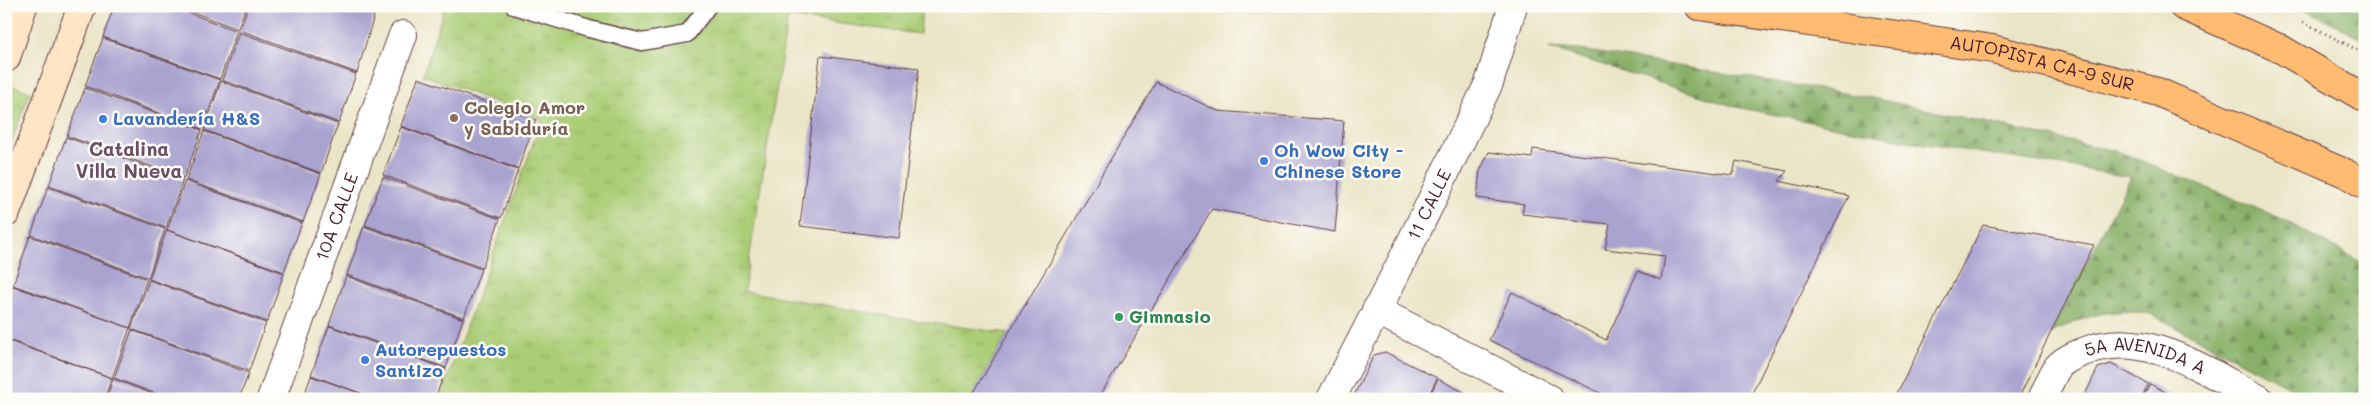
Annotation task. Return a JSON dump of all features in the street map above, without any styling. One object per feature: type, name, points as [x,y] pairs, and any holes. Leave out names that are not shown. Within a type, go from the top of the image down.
[{"type":"highway","name":"AUTOPISTA CA-9 SUR","points":[[1699,6],[1993,49],[2158,92],[2347,174],[2365,185]]},
{"type":"highway","points":[[2183,6],[2279,48],[2365,98]]},
{"type":"main road","points":[[6,58],[24,6]]},
{"type":"main road","points":[[6,213],[77,8]]},
{"type":"street","name":"11 CALLE","points":[[1331,399],[1489,83],[1513,6]]},
{"type":"street","name":"10A CALLE","points":[[271,399],[403,35]]},
{"type":"street","points":[[1376,310],[1549,399]]},
{"type":"street","name":"5A AVENIDA A","points":[[2042,399],[2058,367],[2088,350],[2114,345],[2144,346],[2171,353],[2259,399]]},
{"type":"lane","points":[[514,6],[589,29],[642,42],[688,34],[708,6]]},
{"type":"path","points":[[2295,18],[2365,54]]},
{"type":"green space","points":[[445,6],[922,6],[920,34],[788,17],[744,291],[922,322],[1008,333],[970,399],[440,399],[542,119],[423,75]]},
{"type":"green space","points":[[2299,6],[2365,6],[2365,40]]},
{"type":"green space","points":[[1549,48],[1581,50],[1873,98],[2120,152],[2278,217],[2365,264],[2365,399],[2311,399],[2151,314],[2110,312],[2099,314],[2050,333],[2131,177],[1907,141],[1736,107]]},
{"type":"green space","points":[[11,85],[30,92],[6,157],[6,97]]},
{"type":"building","points":[[114,6],[170,6],[237,31],[220,79],[103,37]]},
{"type":"building","points":[[176,6],[246,6],[238,29]]},
{"type":"building","points":[[248,6],[377,6],[357,73],[240,30]]},
{"type":"building","points":[[239,32],[356,74],[339,123],[222,80]]},
{"type":"building","points":[[103,38],[220,80],[202,129],[85,86]]},
{"type":"building","points":[[820,56],[919,68],[899,238],[800,226]]},
{"type":"building","points":[[418,78],[536,120],[518,169],[401,126]]},
{"type":"building","points":[[221,81],[338,124],[321,173],[204,130]]},
{"type":"building","points":[[1156,82],[1218,111],[1344,121],[1335,232],[1212,209],[1098,399],[970,399]]},
{"type":"building","points":[[85,88],[202,130],[184,178],[67,136]]},
{"type":"building","points":[[401,127],[518,170],[501,218],[383,175]]},
{"type":"building","points":[[204,131],[321,174],[303,222],[186,180]]},
{"type":"building","points":[[66,137],[183,180],[166,228],[49,186]]},
{"type":"building","points":[[1533,149],[1733,175],[1736,161],[1787,171],[1779,181],[1849,196],[1749,399],[1613,399],[1489,340],[1512,292],[1606,340],[1638,271],[1661,280],[1665,256],[1605,249],[1610,224],[1522,214],[1524,204],[1477,198],[1480,171],[1489,152],[1532,158]]},
{"type":"building","points":[[383,177],[500,219],[482,268],[365,225]]},
{"type":"building","points":[[185,181],[302,223],[284,272],[167,230]]},
{"type":"building","points":[[48,187],[165,229],[148,278],[31,235]]},
{"type":"building","points":[[1983,225],[2094,245],[2018,399],[1894,399]]},
{"type":"building","points":[[364,226],[481,269],[464,318],[347,275]]},
{"type":"building","points":[[167,230],[284,273],[267,322],[149,279]]},
{"type":"building","points":[[30,236],[147,279],[130,328],[13,285]]},
{"type":"building","points":[[346,276],[463,319],[446,368],[329,325]]},
{"type":"building","points":[[149,280],[266,323],[249,371],[131,329]]},
{"type":"building","points":[[13,286],[130,328],[112,378],[6,339],[6,304]]},
{"type":"building","points":[[329,326],[446,369],[435,399],[303,399],[311,376],[374,398],[311,375]]},
{"type":"building","points":[[132,330],[249,373],[239,399],[170,399],[114,378]]},
{"type":"building","points":[[6,340],[112,378],[104,399],[18,399],[6,395]]},
{"type":"building","points":[[1385,352],[1437,378],[1427,399],[1352,399],[1374,355]]},
{"type":"building","points":[[2111,364],[2148,384],[2141,399],[2083,399],[2098,368]]},
{"type":"building","points":[[113,379],[166,399],[106,399]]},
{"type":"building","points":[[1438,379],[1477,399],[1428,399]]},
{"type":"building","points":[[2150,384],[2179,399],[2142,399]]},
{"type":"place","name":"Colegio Amor y Sabiduría","points":[[454,118]]},
{"type":"place","name":"Lavandería H&S","points":[[103,119]]},
{"type":"place","name":"Oh Wow City - Chinese Store","points":[[1264,161]]},
{"type":"place","name":"Gimnasio","points":[[1119,317]]},
{"type":"place","name":"Autorepuestos Santizo","points":[[365,360]]},
{"type":"district","name":"Catalina Villa Nueva","points":[[129,160]]}]
